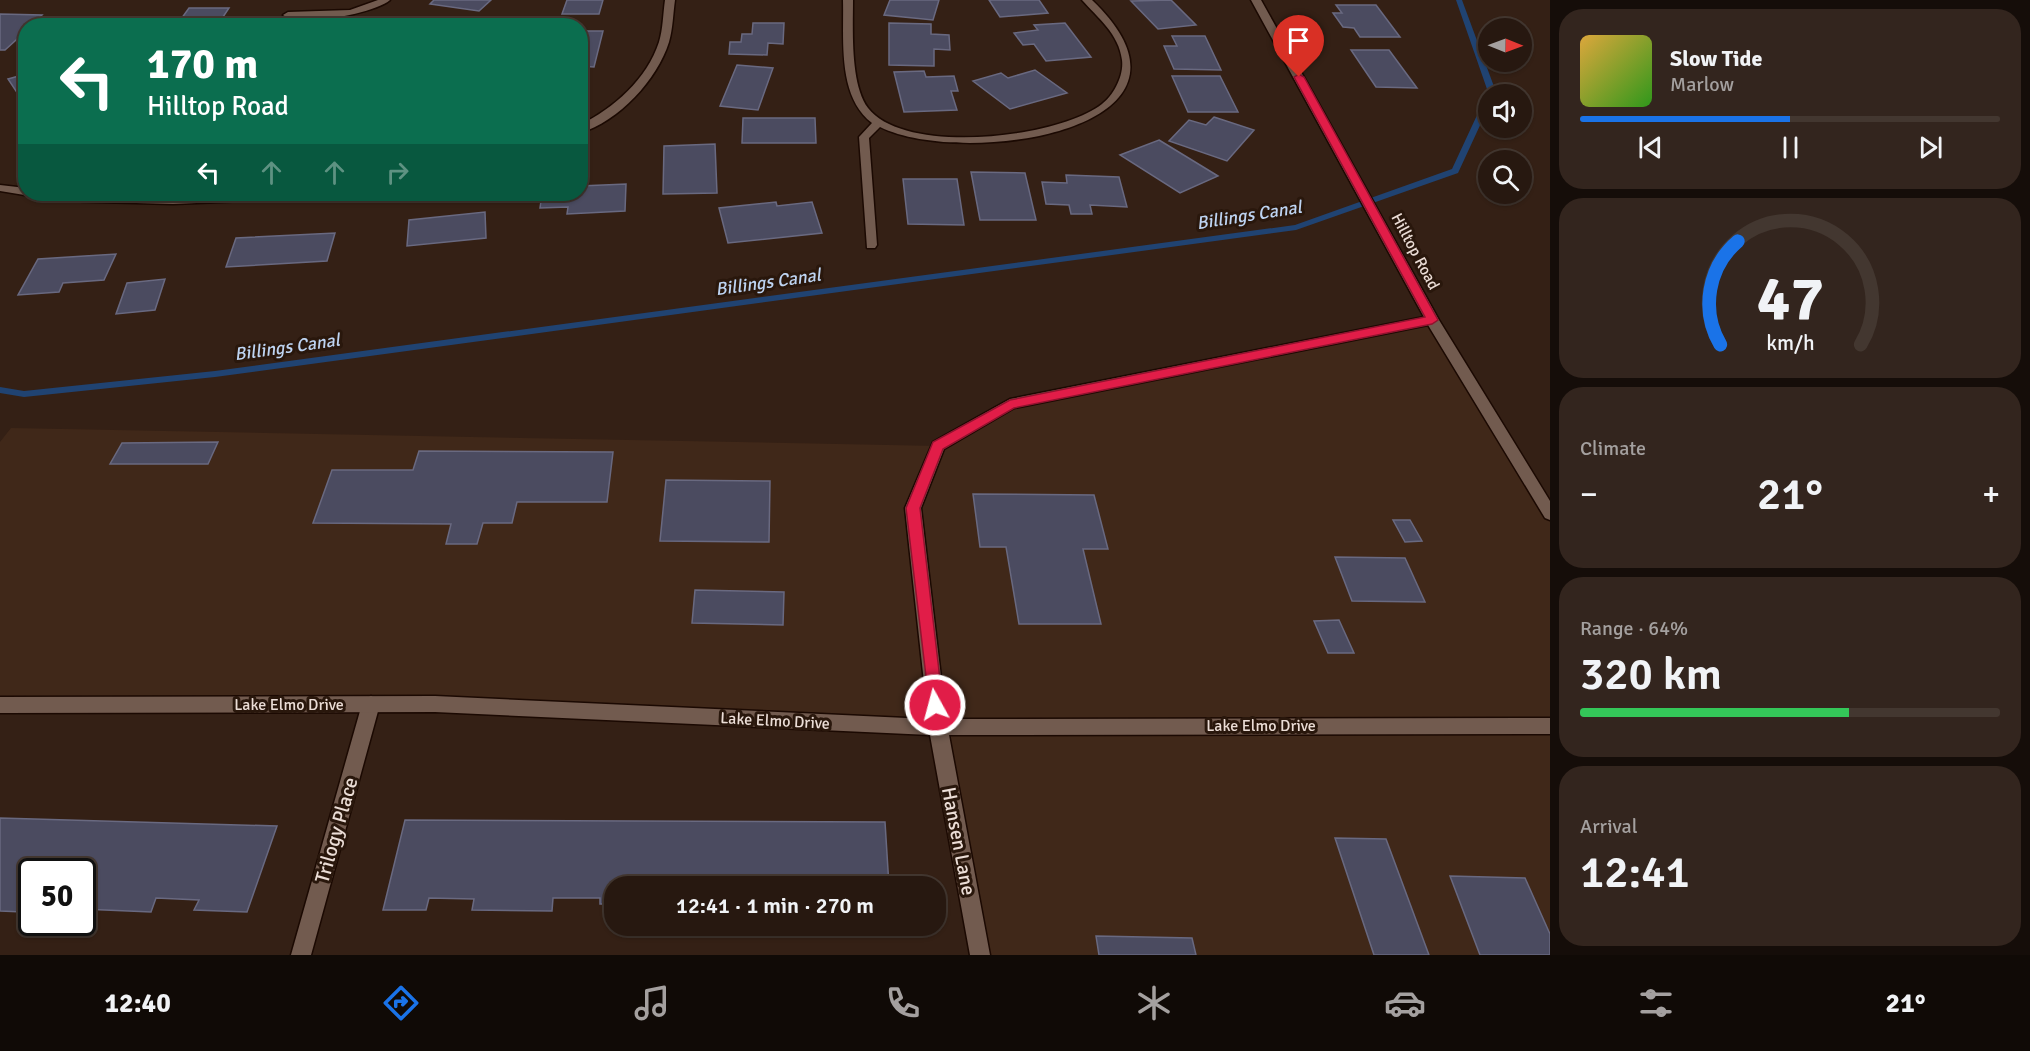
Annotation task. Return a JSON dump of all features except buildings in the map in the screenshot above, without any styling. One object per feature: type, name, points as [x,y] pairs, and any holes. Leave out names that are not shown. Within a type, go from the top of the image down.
[{"type":"main road","points":[[288,15],[345,14],[367,10],[385,0]]},
{"type":"main road","points":[[588,126],[596,123],[630,96],[650,69],[664,42],[670,0]]},
{"type":"main road","points":[[848,0],[854,92],[864,110],[897,132],[927,139],[982,140],[1067,123],[1106,106],[1123,84],[1127,61],[1114,29],[1088,0]]},
{"type":"main road","name":"Hilltop Road","points":[[1256,0],[1432,320],[1550,514]]},
{"type":"main road","points":[[871,245],[864,137],[879,122]]},
{"type":"main road","points":[[0,188],[18,191]]},
{"type":"main road","name":"Hansen Lane","points":[[980,955],[938,727],[913,508],[938,446],[1010,404],[1432,320]]},
{"type":"main road","name":"Trilogy Place","points":[[301,955],[371,704]]},
{"type":"main road","name":"Lake Elmo Drive","points":[[0,705],[435,704],[938,727],[1550,726]]},
{"type":"shaded area","points":[[1432,320],[1550,518],[1550,955],[980,955],[938,727],[371,704],[0,705],[0,442],[11,428],[938,446],[1010,404]]},
{"type":"waterway","name":"Billings Canal","points":[[1459,0],[1489,84]]},
{"type":"waterway","name":"Billings Canal","points":[[0,390],[24,394],[215,374],[1296,227],[1455,171],[1478,122]]},
{"type":"route","points":[[935,705],[913,508],[938,446],[1010,404],[1432,320],[1299,77]]}]
